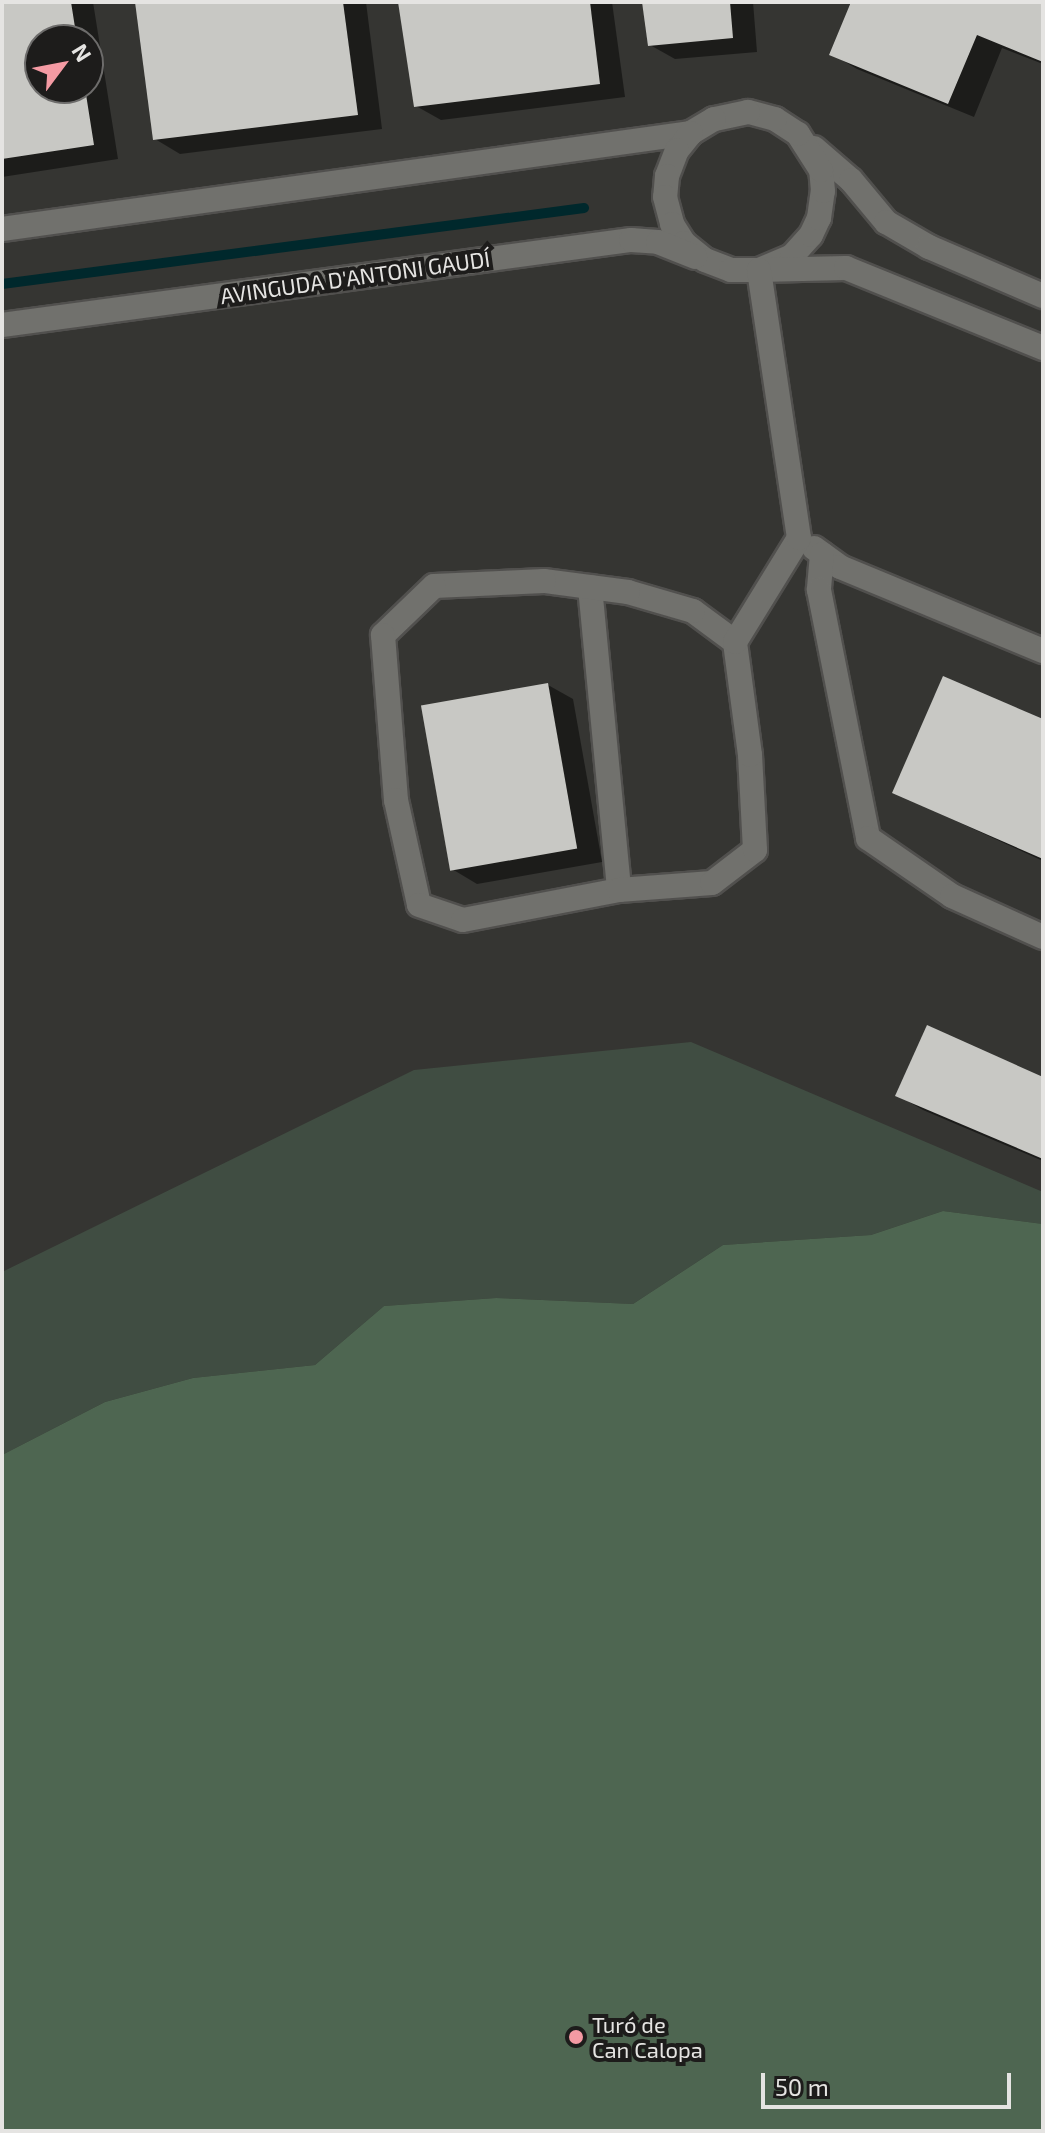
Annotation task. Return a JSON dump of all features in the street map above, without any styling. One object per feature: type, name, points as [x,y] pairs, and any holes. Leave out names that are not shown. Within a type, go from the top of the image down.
[{"type":"street","points":[[2,229],[691,133],[714,119],[748,112],[775,119],[798,134],[851,180],[886,222],[929,247],[1043,296]]},
{"type":"street","points":[[691,133],[672,163],[665,197],[672,224],[684,243],[705,260],[731,270],[846,268],[1043,348]]},
{"type":"street","points":[[759,270],[792,256],[811,235],[819,218],[823,191],[821,170],[798,134]]},
{"type":"street","name":"AVINGUDA D'ANTONI GAUDÍ","points":[[2,325],[631,240],[658,242],[705,260]]},
{"type":"street","points":[[735,642],[693,611],[628,592],[544,581],[434,586],[383,635],[396,800],[419,905],[463,920],[619,890],[712,883],[755,850],[750,755],[735,642],[799,538],[759,270]]},
{"type":"street","points":[[799,538],[840,567],[1043,651]]},
{"type":"street","points":[[822,554],[819,590],[868,838],[952,896],[1043,937]]},
{"type":"street","points":[[590,587],[619,890]]},
{"type":"green space","points":[[691,1042],[1043,1192],[1043,1224],[943,1211],[871,1235],[723,1245],[633,1304],[496,1298],[384,1306],[315,1365],[193,1378],[105,1402],[2,1455],[2,1272],[414,1070]]},
{"type":"green space","points":[[943,1211],[1043,1224],[1043,2131],[2,2131],[2,1455],[105,1402],[193,1378],[315,1365],[384,1306],[496,1298],[633,1304],[723,1245],[871,1235]]},
{"type":"building","points":[[2,2],[71,2],[74,24],[24,24],[24,104],[88,104],[94,145],[2,159]]},
{"type":"building","points":[[135,2],[343,2],[358,115],[153,140]]},
{"type":"building","points":[[398,2],[590,2],[600,84],[414,107]]},
{"type":"building","points":[[642,2],[730,2],[733,38],[648,46]]},
{"type":"building","points":[[851,2],[1043,2],[1043,62],[977,35],[948,104],[829,55]]},
{"type":"building","points":[[943,676],[1043,719],[1043,859],[892,793]]},
{"type":"building","points":[[548,683],[577,848],[450,871],[421,705]]},
{"type":"building","points":[[927,1025],[1043,1077],[1043,1159],[895,1096]]},
{"type":"waterway","points":[[2,284],[584,208]]},
{"type":"place","name":"Turó de Can Calopa","points":[[576,2037]]}]
